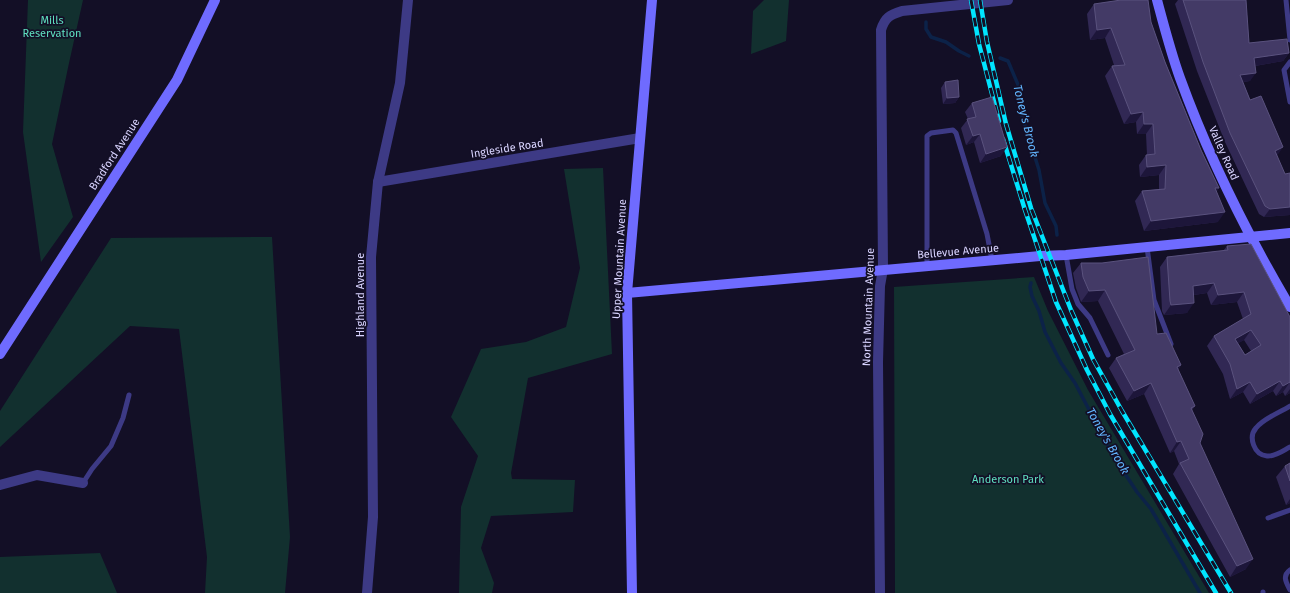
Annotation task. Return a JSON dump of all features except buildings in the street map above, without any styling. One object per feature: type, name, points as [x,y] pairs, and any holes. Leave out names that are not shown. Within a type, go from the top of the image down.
[{"type":"street","name":"Bradford Avenue","points":[[0,354],[177,80],[216,0]]},
{"type":"street","name":"Highland Avenue","points":[[367,593],[373,517],[371,257],[378,182],[400,83],[408,0]]},
{"type":"street","name":"Upper Mountain Avenue","points":[[632,593],[627,293],[652,0]]},
{"type":"street","points":[[942,3],[1008,0]]},
{"type":"street","name":"Valley Road","points":[[1157,0],[1180,77],[1210,155],[1250,237],[1290,308]]},
{"type":"street","name":"North Mountain Avenue","points":[[880,593],[878,362],[880,286],[883,269],[881,30],[883,22],[890,16],[902,11],[942,3]]},
{"type":"street","name":"Ingleside Road","points":[[378,182],[640,138]]},
{"type":"street","name":"Bellevue Avenue","points":[[627,293],[883,269],[1066,255],[1290,233]]},
{"type":"street","points":[[0,485],[37,475],[83,483]]},
{"type":"lane","points":[[1286,0],[1290,40]]},
{"type":"lane","points":[[1290,62],[1284,70],[1290,102]]},
{"type":"lane","points":[[927,266],[927,136],[931,133],[953,130],[956,133],[987,234],[992,260]]},
{"type":"lane","points":[[1147,247],[1154,300],[1173,351]]},
{"type":"lane","points":[[1066,255],[1072,290],[1078,304],[1090,318],[1108,355]]},
{"type":"lane","points":[[83,483],[92,469],[111,446],[123,418],[129,395]]},
{"type":"lane","points":[[1290,406],[1266,420],[1256,428],[1252,434],[1253,444],[1258,453],[1268,456],[1279,453],[1290,447]]},
{"type":"lane","points":[[1268,518],[1290,510]]},
{"type":"lane","points":[[1290,570],[1286,574],[1285,578],[1290,590]]},
{"type":"green space","name":"Mills Reservation","points":[[28,0],[83,0],[52,144],[73,217],[41,262],[23,132]]},
{"type":"green space","points":[[764,0],[789,0],[786,41],[751,54],[753,11]]},
{"type":"green space","points":[[603,168],[612,354],[528,378],[511,473],[512,479],[575,480],[573,512],[491,516],[481,548],[494,583],[492,593],[459,593],[461,507],[478,456],[451,417],[481,349],[526,342],[566,327],[580,268],[564,169]]},
{"type":"green space","points":[[272,237],[290,537],[285,593],[205,593],[207,557],[179,329],[130,326],[0,447],[0,411],[111,238]]},
{"type":"green space","name":"Anderson Park","points":[[1034,277],[1048,311],[1088,390],[1209,593],[895,593],[894,287]]},
{"type":"green space","points":[[100,553],[117,593],[0,593],[0,557]]},
{"type":"waterway","name":"Toney's Brook","points":[[926,22],[926,29],[931,37],[946,42],[969,56]]},
{"type":"waterway","name":"Toney's Brook","points":[[1000,58],[1008,61],[1019,87],[1022,116],[1039,170],[1045,203],[1056,226],[1057,235]]},
{"type":"waterway","name":"Toney's Brook","points":[[1031,283],[1030,287],[1032,296],[1039,311],[1045,332],[1061,363],[1075,383],[1114,457],[1137,492],[1151,509],[1200,593]]},
{"type":"railway","points":[[971,0],[979,44],[999,121]]},
{"type":"railway","points":[[980,0],[987,42],[1006,124],[1031,208],[1071,310],[1093,359],[1122,411],[1231,593]]},
{"type":"railway","points":[[1003,139],[1056,302],[1087,370],[1110,414],[1216,593]]}]
